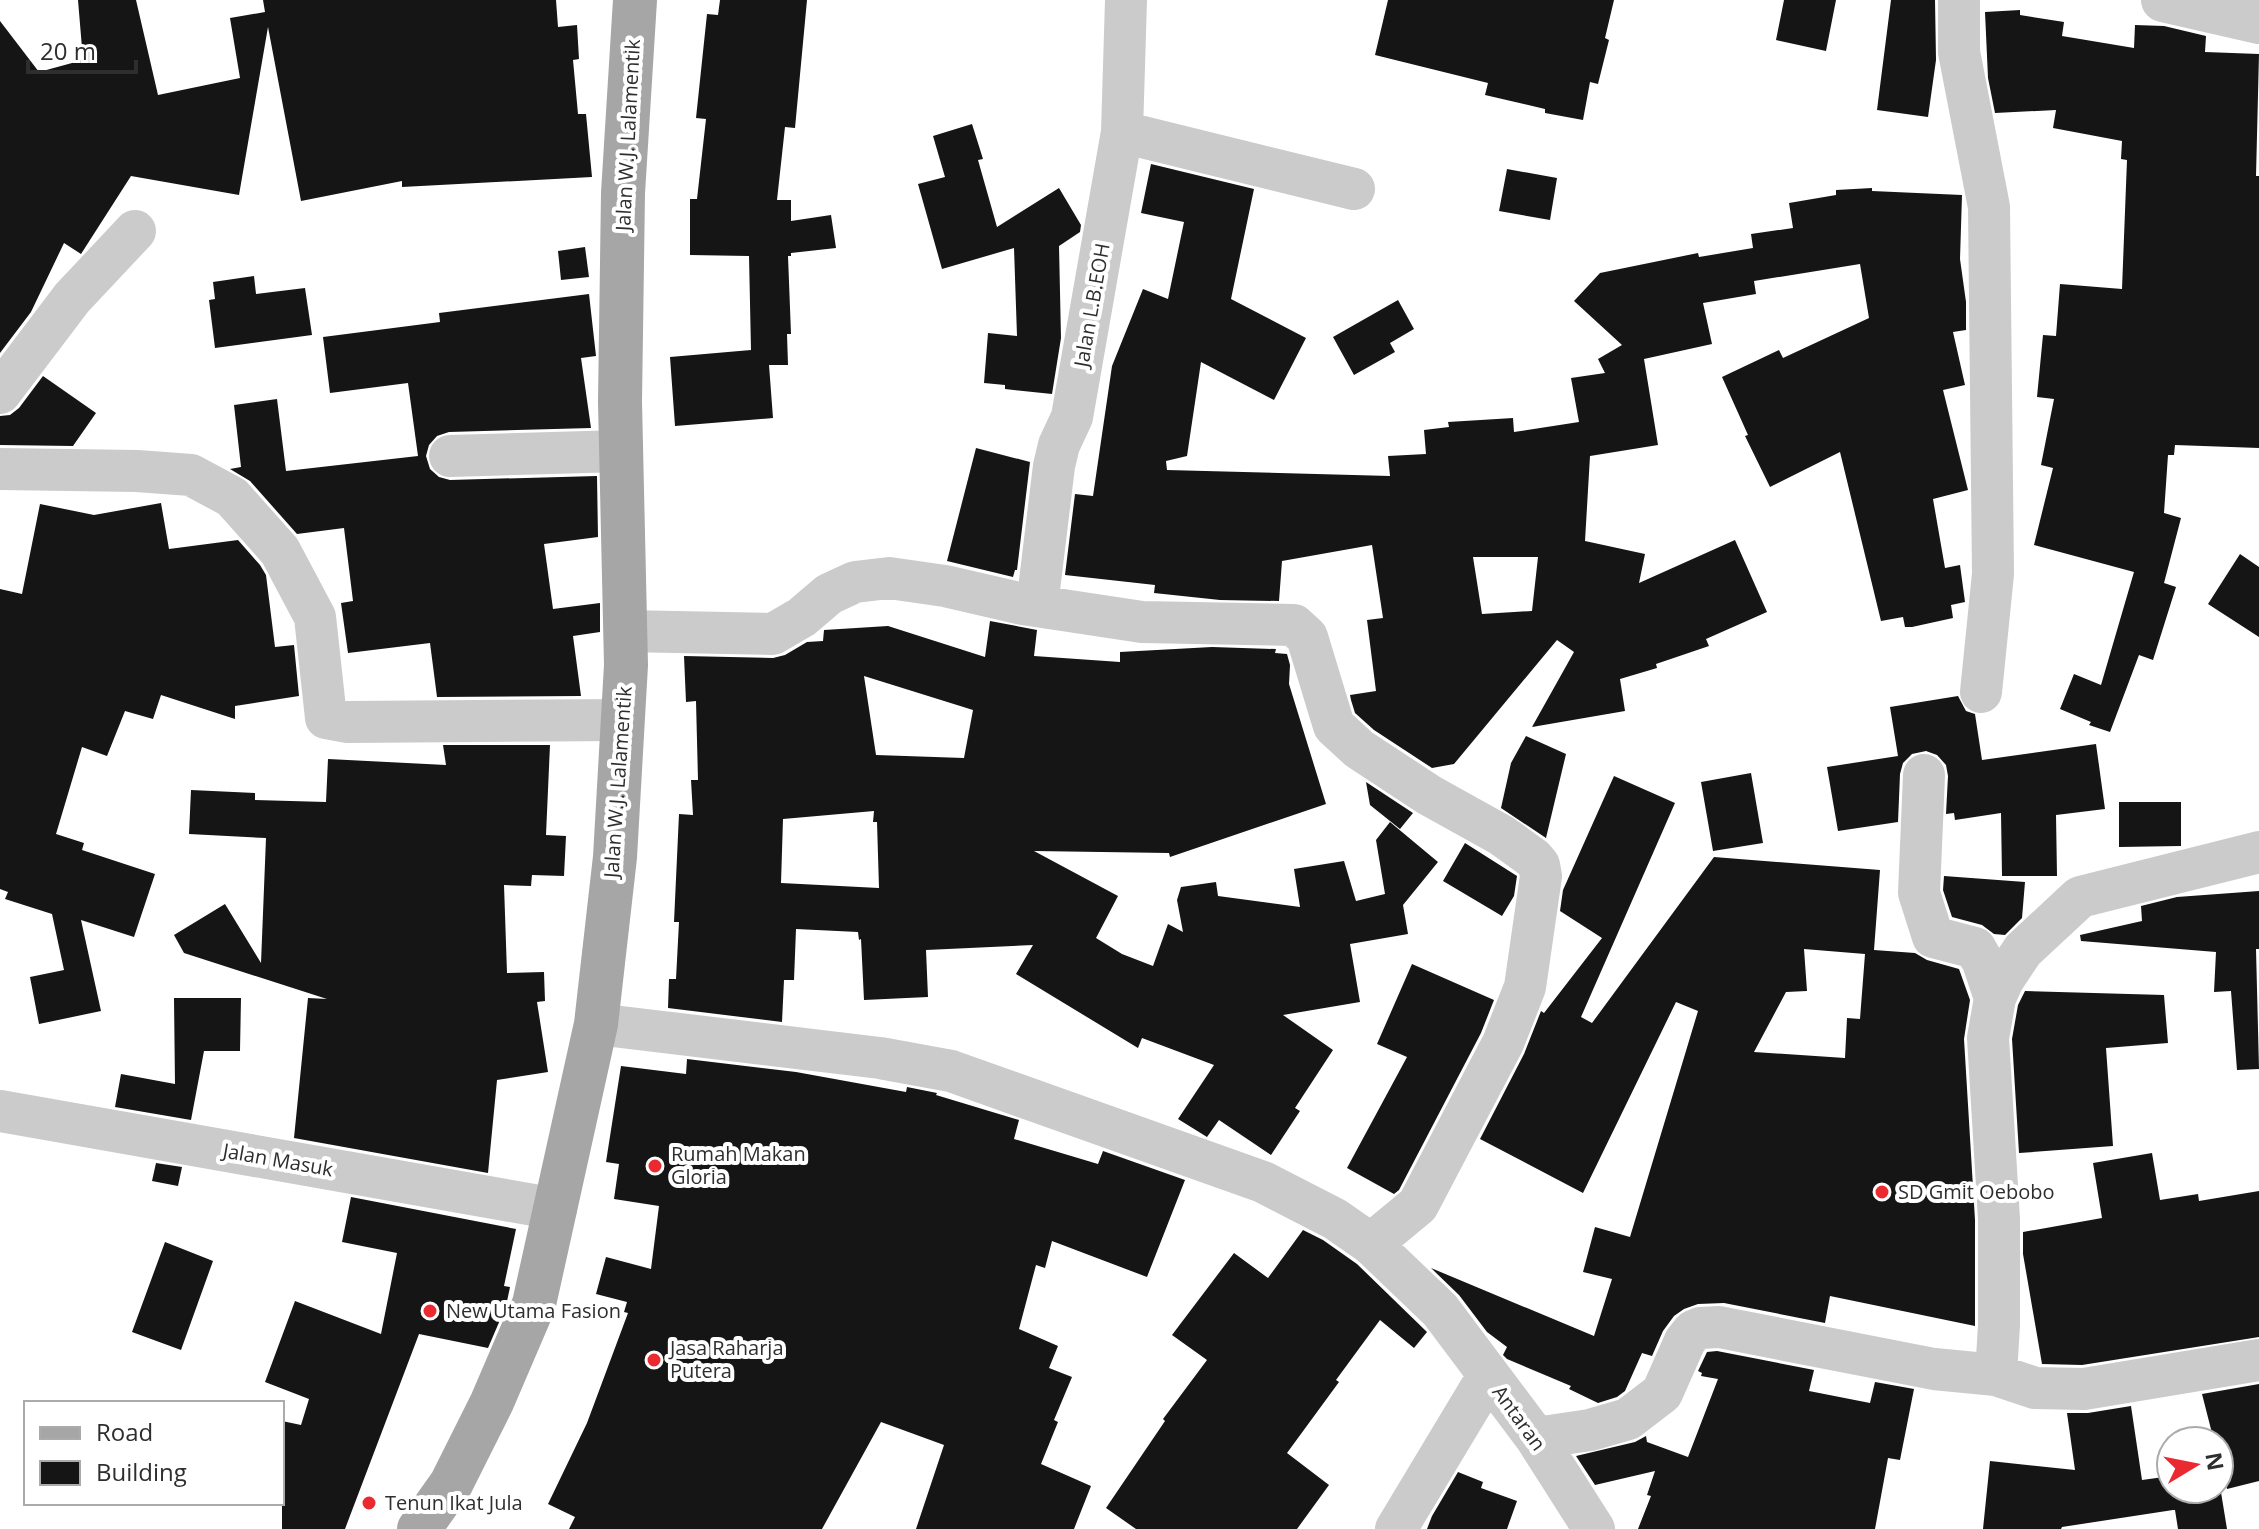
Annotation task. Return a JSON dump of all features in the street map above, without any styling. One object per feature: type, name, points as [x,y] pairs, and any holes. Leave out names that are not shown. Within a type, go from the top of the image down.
[{"type":"main road","name":"Jalan W.J. Lalamentik","points":[[419,1529],[451,1484],[492,1402],[534,1304],[596,1024],[615,857],[623,720],[623,193],[635,0]]},
{"type":"street","name":"Jalan L.B.EOH","points":[[1037,606],[1054,466],[1059,445],[1072,417],[1122,132],[1126,0]]},
{"type":"street","points":[[1959,0],[1959,52],[1989,207],[1993,574],[1981,692]]},
{"type":"street","points":[[2163,0],[2259,22]]},
{"type":"street","points":[[1122,132],[1354,189]]},
{"type":"street","points":[[0,393],[72,298],[135,231]]},
{"type":"street","points":[[450,456],[621,451]]},
{"type":"street","points":[[0,469],[191,475],[232,497],[280,551],[315,617],[326,718],[348,722],[623,720]]},
{"type":"street","points":[[625,631],[773,634],[802,617],[829,594],[855,582],[889,578],[1142,622],[1294,625],[1307,637],[1334,726],[1349,741],[1429,795],[1501,835],[1539,865],[1541,876],[1525,987],[1503,1043],[1418,1205],[1371,1244]]},
{"type":"street","points":[[1924,775],[1919,893],[1925,916],[1933,937],[1975,948],[1995,998]]},
{"type":"street","points":[[1996,1375],[1999,1219],[1988,1038],[1995,998],[2003,980],[2023,950],[2080,897],[2259,852]]},
{"type":"street","points":[[596,1024],[880,1058],[951,1071],[1263,1182],[1335,1219],[1371,1244],[1440,1310],[1488,1376]]},
{"type":"street","name":"Jalan Masuk","points":[[0,1111],[556,1209]]},
{"type":"street","points":[[1536,1438],[1590,1430],[1628,1419],[1662,1393],[1685,1341],[1700,1328],[1719,1327],[1934,1369],[1996,1375],[2035,1388],[2084,1389],[2259,1360]]},
{"type":"street","name":"Antaran","points":[[1396,1529],[1488,1376],[1536,1438],[1594,1529]]},
{"type":"building","points":[[78,0],[136,0],[158,95],[240,78],[230,18],[265,12],[263,0],[556,0],[558,27],[577,25],[579,59],[573,60],[578,114],[586,114],[592,177],[402,187],[402,181],[301,201],[268,27],[239,195],[131,176],[81,254],[64,243],[31,312],[0,353],[0,21],[39,72],[83,60]]},
{"type":"building","points":[[720,0],[807,0],[795,128],[785,127],[777,200],[791,200],[791,221],[831,215],[836,248],[791,253],[788,256],[791,334],[787,334],[788,365],[769,365],[773,418],[675,426],[670,357],[751,350],[749,256],[690,255],[690,199],[697,199],[706,119],[696,118],[707,14],[718,15]]},
{"type":"building","points":[[1388,0],[1614,0],[1605,38],[1609,40],[1598,84],[1590,82],[1583,120],[1545,113],[1545,109],[1485,95],[1488,83],[1375,55]]},
{"type":"building","points":[[1784,0],[1836,0],[1826,51],[1776,40]]},
{"type":"building","points":[[1891,0],[1935,0],[1936,60],[1928,117],[1877,110]]},
{"type":"building","points":[[2020,10],[2020,15],[2064,22],[2062,36],[2134,48],[2135,25],[2164,26],[2206,36],[2205,52],[2259,54],[2256,176],[2259,176],[2259,448],[2175,445],[2174,455],[2168,455],[2164,513],[2181,518],[2164,583],[2176,587],[2153,660],[2139,655],[2110,732],[2089,725],[2091,722],[2060,709],[2074,674],[2101,685],[2134,572],[2034,545],[2053,468],[2041,465],[2054,399],[2037,397],[2043,335],[2056,336],[2060,284],[2122,289],[2127,160],[2121,159],[2122,141],[2053,128],[2056,110],[1995,113],[1988,78],[1985,12]]},
{"type":"building","points":[[972,124],[983,159],[978,160],[997,227],[1059,188],[1081,225],[1080,232],[1059,246],[1061,338],[1052,394],[1005,389],[1005,385],[984,383],[988,333],[1017,336],[1014,248],[942,269],[918,184],[945,177],[933,136]]},
{"type":"building","points":[[1151,164],[1254,189],[1231,299],[1306,338],[1274,400],[1201,362],[1187,456],[1166,461],[1167,470],[1390,476],[1388,456],[1426,454],[1424,430],[1449,427],[1448,422],[1513,418],[1514,432],[1579,422],[1571,378],[1605,373],[1598,359],[1622,345],[1574,301],[1600,273],[1698,253],[1699,257],[1753,248],[1751,234],[1793,228],[1789,203],[1836,195],[1836,190],[1872,188],[1872,191],[1962,195],[1960,259],[1966,330],[1953,332],[1965,385],[1943,390],[1968,490],[1933,499],[1945,568],[1960,565],[1965,602],[1951,605],[1953,618],[1912,627],[1905,627],[1903,617],[1881,621],[1840,452],[1770,487],[1745,436],[1748,435],[1722,377],[1779,350],[1783,358],[1869,318],[1860,264],[1754,281],[1756,294],[1703,303],[1712,344],[1644,359],[1658,445],[1590,456],[1585,541],[1645,554],[1639,583],[1735,540],[1767,612],[1706,639],[1709,646],[1656,664],[1657,668],[1620,679],[1625,711],[1532,727],[1574,652],[1557,640],[1454,764],[1432,768],[1374,730],[1355,713],[1351,700],[1350,695],[1376,691],[1367,620],[1383,618],[1372,545],[1282,561],[1279,601],[1220,600],[1154,593],[1155,585],[1065,575],[1075,494],[1093,496],[1112,366],[1143,289],[1168,299],[1184,222],[1141,213]],"holes":[[[1473,557],[1538,557],[1532,611],[1482,614]]]},
{"type":"building","points":[[1507,169],[1557,178],[1550,220],[1499,211]]},
{"type":"building","points":[[585,247],[589,277],[561,280],[558,251]]},
{"type":"building","points":[[254,276],[256,294],[305,288],[312,335],[215,348],[209,300],[215,299],[213,282]]},
{"type":"building","points":[[589,294],[596,356],[581,358],[591,428],[449,432],[437,436],[429,445],[426,456],[430,469],[439,477],[450,480],[597,476],[598,537],[544,544],[553,609],[600,603],[600,632],[573,636],[581,696],[437,697],[430,643],[348,653],[341,603],[353,601],[344,528],[297,534],[250,481],[230,469],[241,467],[234,405],[277,399],[286,471],[418,456],[408,383],[330,393],[323,337],[440,322],[439,313]]},
{"type":"building","points":[[1398,300],[1414,329],[1390,343],[1395,352],[1354,375],[1333,337]]},
{"type":"building","points":[[43,376],[96,413],[73,446],[0,445],[0,416],[10,415],[19,408]]},
{"type":"building","points":[[976,448],[1030,462],[1017,570],[1013,577],[947,561]]},
{"type":"building","points":[[161,503],[169,549],[238,540],[260,565],[266,575],[275,647],[294,645],[299,696],[235,706],[235,719],[161,695],[153,719],[125,711],[107,756],[82,747],[56,834],[84,843],[82,850],[155,874],[134,937],[81,920],[101,1011],[39,1024],[30,977],[64,970],[52,914],[5,899],[8,892],[0,889],[0,589],[22,594],[40,504],[94,515]]},
{"type":"building","points":[[2240,554],[2259,567],[2259,637],[2208,604]]},
{"type":"building","points":[[990,621],[1037,630],[1034,656],[1120,662],[1120,652],[1212,647],[1276,649],[1275,653],[1287,654],[1289,684],[1326,804],[1170,857],[1169,853],[1034,851],[1118,896],[1096,938],[1122,954],[1153,966],[1168,924],[1183,932],[1177,900],[1181,887],[1216,882],[1218,896],[1300,907],[1294,869],[1344,861],[1356,901],[1385,894],[1376,840],[1390,822],[1438,862],[1403,905],[1408,934],[1350,944],[1360,1002],[1283,1015],[1333,1050],[1295,1108],[1300,1111],[1271,1155],[1219,1120],[1207,1137],[1178,1119],[1214,1065],[1142,1038],[1138,1048],[1016,974],[1033,945],[926,950],[928,997],[864,1000],[858,932],[796,929],[794,980],[784,980],[782,1022],[668,1008],[669,979],[676,979],[679,922],[674,922],[679,814],[693,815],[691,780],[698,780],[696,701],[686,702],[684,656],[773,658],[807,642],[823,641],[824,630],[888,626],[985,657]],"holes":[[[864,676],[973,710],[964,758],[876,755]],[[874,811],[879,888],[781,883],[783,819]]]},
{"type":"building","points":[[1958,696],[1966,711],[1975,714],[1982,760],[2096,744],[2105,809],[2056,815],[2057,876],[2002,876],[2001,813],[1955,820],[1954,813],[1946,814],[1946,765],[1937,755],[1926,751],[1912,754],[1903,763],[1898,822],[1838,831],[1827,767],[1898,756],[1890,707]]},
{"type":"building","points":[[1526,736],[1566,754],[1546,838],[1501,808],[1511,763]]},
{"type":"building","points":[[443,745],[550,745],[546,835],[566,836],[564,876],[532,875],[531,886],[504,885],[507,973],[544,972],[545,1001],[537,1002],[548,1072],[497,1080],[488,1173],[294,1138],[308,998],[327,999],[184,953],[174,935],[225,904],[261,963],[266,838],[189,834],[191,790],[255,793],[255,800],[326,802],[328,759],[446,765]]},
{"type":"building","points":[[1751,773],[1763,843],[1713,851],[1701,782]]},
{"type":"building","points":[[1614,776],[1675,803],[1581,1017],[1592,1023],[1714,857],[1880,870],[1874,950],[1915,953],[1927,960],[1959,969],[1970,1000],[1964,1039],[1975,1220],[1975,1326],[1830,1296],[1825,1323],[1724,1303],[1698,1304],[1674,1316],[1663,1331],[1652,1356],[1642,1353],[1625,1391],[1598,1403],[1569,1389],[1571,1386],[1503,1355],[1507,1347],[1487,1332],[1459,1295],[1431,1268],[1594,1336],[1612,1279],[1583,1272],[1595,1227],[1630,1237],[1698,1011],[1676,1002],[1583,1193],[1480,1139],[1524,1054],[1541,1011],[1544,1013],[1602,938],[1560,911],[1563,890]],"holes":[[[1804,949],[1865,954],[1860,1019],[1847,1018],[1845,1058],[1754,1052],[1786,992],[1807,991]]]},
{"type":"building","points":[[1366,782],[1413,813],[1400,829],[1370,805]]},
{"type":"building","points":[[2119,802],[2181,802],[2181,846],[2119,847]]},
{"type":"building","points":[[1465,843],[1517,876],[1514,896],[1502,916],[1443,881]]},
{"type":"building","points":[[1944,876],[2025,882],[2022,918],[2005,935],[1994,934],[1982,925],[1952,917],[1943,890]]},
{"type":"building","points":[[2259,891],[2259,949],[2256,949],[2259,1069],[2237,1070],[2231,991],[2214,992],[2216,952],[2081,941],[2080,935],[2142,921],[2141,906],[2177,897]]},
{"type":"building","points":[[1412,964],[1494,1000],[1481,1033],[1399,1190],[1394,1194],[1347,1168],[1407,1057],[1377,1044]]},
{"type":"building","points":[[2025,991],[2164,995],[2168,1043],[2106,1048],[2113,1146],[2019,1153],[2012,1039],[2018,1005]]},
{"type":"building","points":[[174,998],[241,998],[240,1051],[204,1051],[191,1120],[115,1107],[121,1074],[175,1084]]},
{"type":"building","points":[[687,1059],[796,1072],[906,1092],[907,1087],[937,1093],[1019,1120],[1014,1139],[1098,1164],[1103,1151],[1185,1180],[1147,1277],[1052,1241],[1045,1268],[1036,1265],[1019,1329],[1058,1346],[1049,1368],[1072,1377],[1054,1420],[1058,1422],[1041,1464],[1091,1486],[1074,1529],[916,1529],[944,1445],[881,1422],[822,1529],[569,1529],[575,1517],[548,1504],[587,1423],[628,1313],[624,1312],[627,1302],[596,1294],[606,1257],[651,1269],[659,1206],[614,1199],[619,1164],[606,1162],[621,1066],[686,1074]]},
{"type":"building","points":[[2152,1153],[2160,1200],[2198,1194],[2199,1201],[2259,1191],[2259,1337],[2082,1365],[2042,1364],[2023,1254],[2023,1232],[2102,1218],[2093,1163]]},
{"type":"building","points":[[156,1163],[182,1167],[178,1186],[152,1181]]},
{"type":"building","points":[[351,1197],[516,1229],[504,1286],[510,1287],[506,1306],[488,1348],[419,1334],[345,1529],[282,1529],[284,1421],[301,1425],[309,1399],[265,1382],[295,1301],[381,1334],[397,1253],[342,1242]]},
{"type":"building","points":[[1303,1230],[1357,1264],[1427,1332],[1414,1348],[1380,1320],[1287,1453],[1329,1485],[1297,1529],[1136,1529],[1106,1508],[1165,1421],[1163,1419],[1207,1360],[1172,1335],[1234,1253],[1268,1278]]},
{"type":"building","points":[[165,1242],[213,1261],[181,1350],[132,1332]]},
{"type":"building","points":[[1717,1351],[1814,1370],[1809,1391],[1870,1403],[1875,1382],[1914,1389],[1900,1460],[1888,1458],[1875,1529],[1638,1529],[1651,1496],[1647,1495],[1655,1471],[1595,1485],[1576,1456],[1635,1442],[1646,1436],[1647,1442],[1688,1457],[1718,1379],[1701,1376],[1702,1373],[1698,1371],[1707,1352]]},
{"type":"building","points":[[2259,1384],[2259,1481],[2235,1487],[2235,1425],[2210,1425],[2202,1394]]},
{"type":"building","points":[[2131,1406],[2142,1480],[2155,1478],[2155,1505],[2223,1505],[2227,1529],[2178,1529],[2173,1510],[2061,1529],[1983,1529],[1990,1461],[2075,1470],[2067,1413]]},
{"type":"building","points":[[1458,1472],[1483,1482],[1481,1488],[1517,1501],[1507,1529],[1427,1529]]},
{"type":"place","name":"Rumah Makan Gloria","points":[[655,1166]]},
{"type":"place","name":"SD Gmit Oebobo","points":[[1882,1192]]},
{"type":"place","name":"New Utama Fasion","points":[[430,1311]]},
{"type":"place","name":"Jasa Raharja Putera","points":[[654,1360]]},
{"type":"place","name":"Tenun Ikat Jula","points":[[369,1503]]}]
